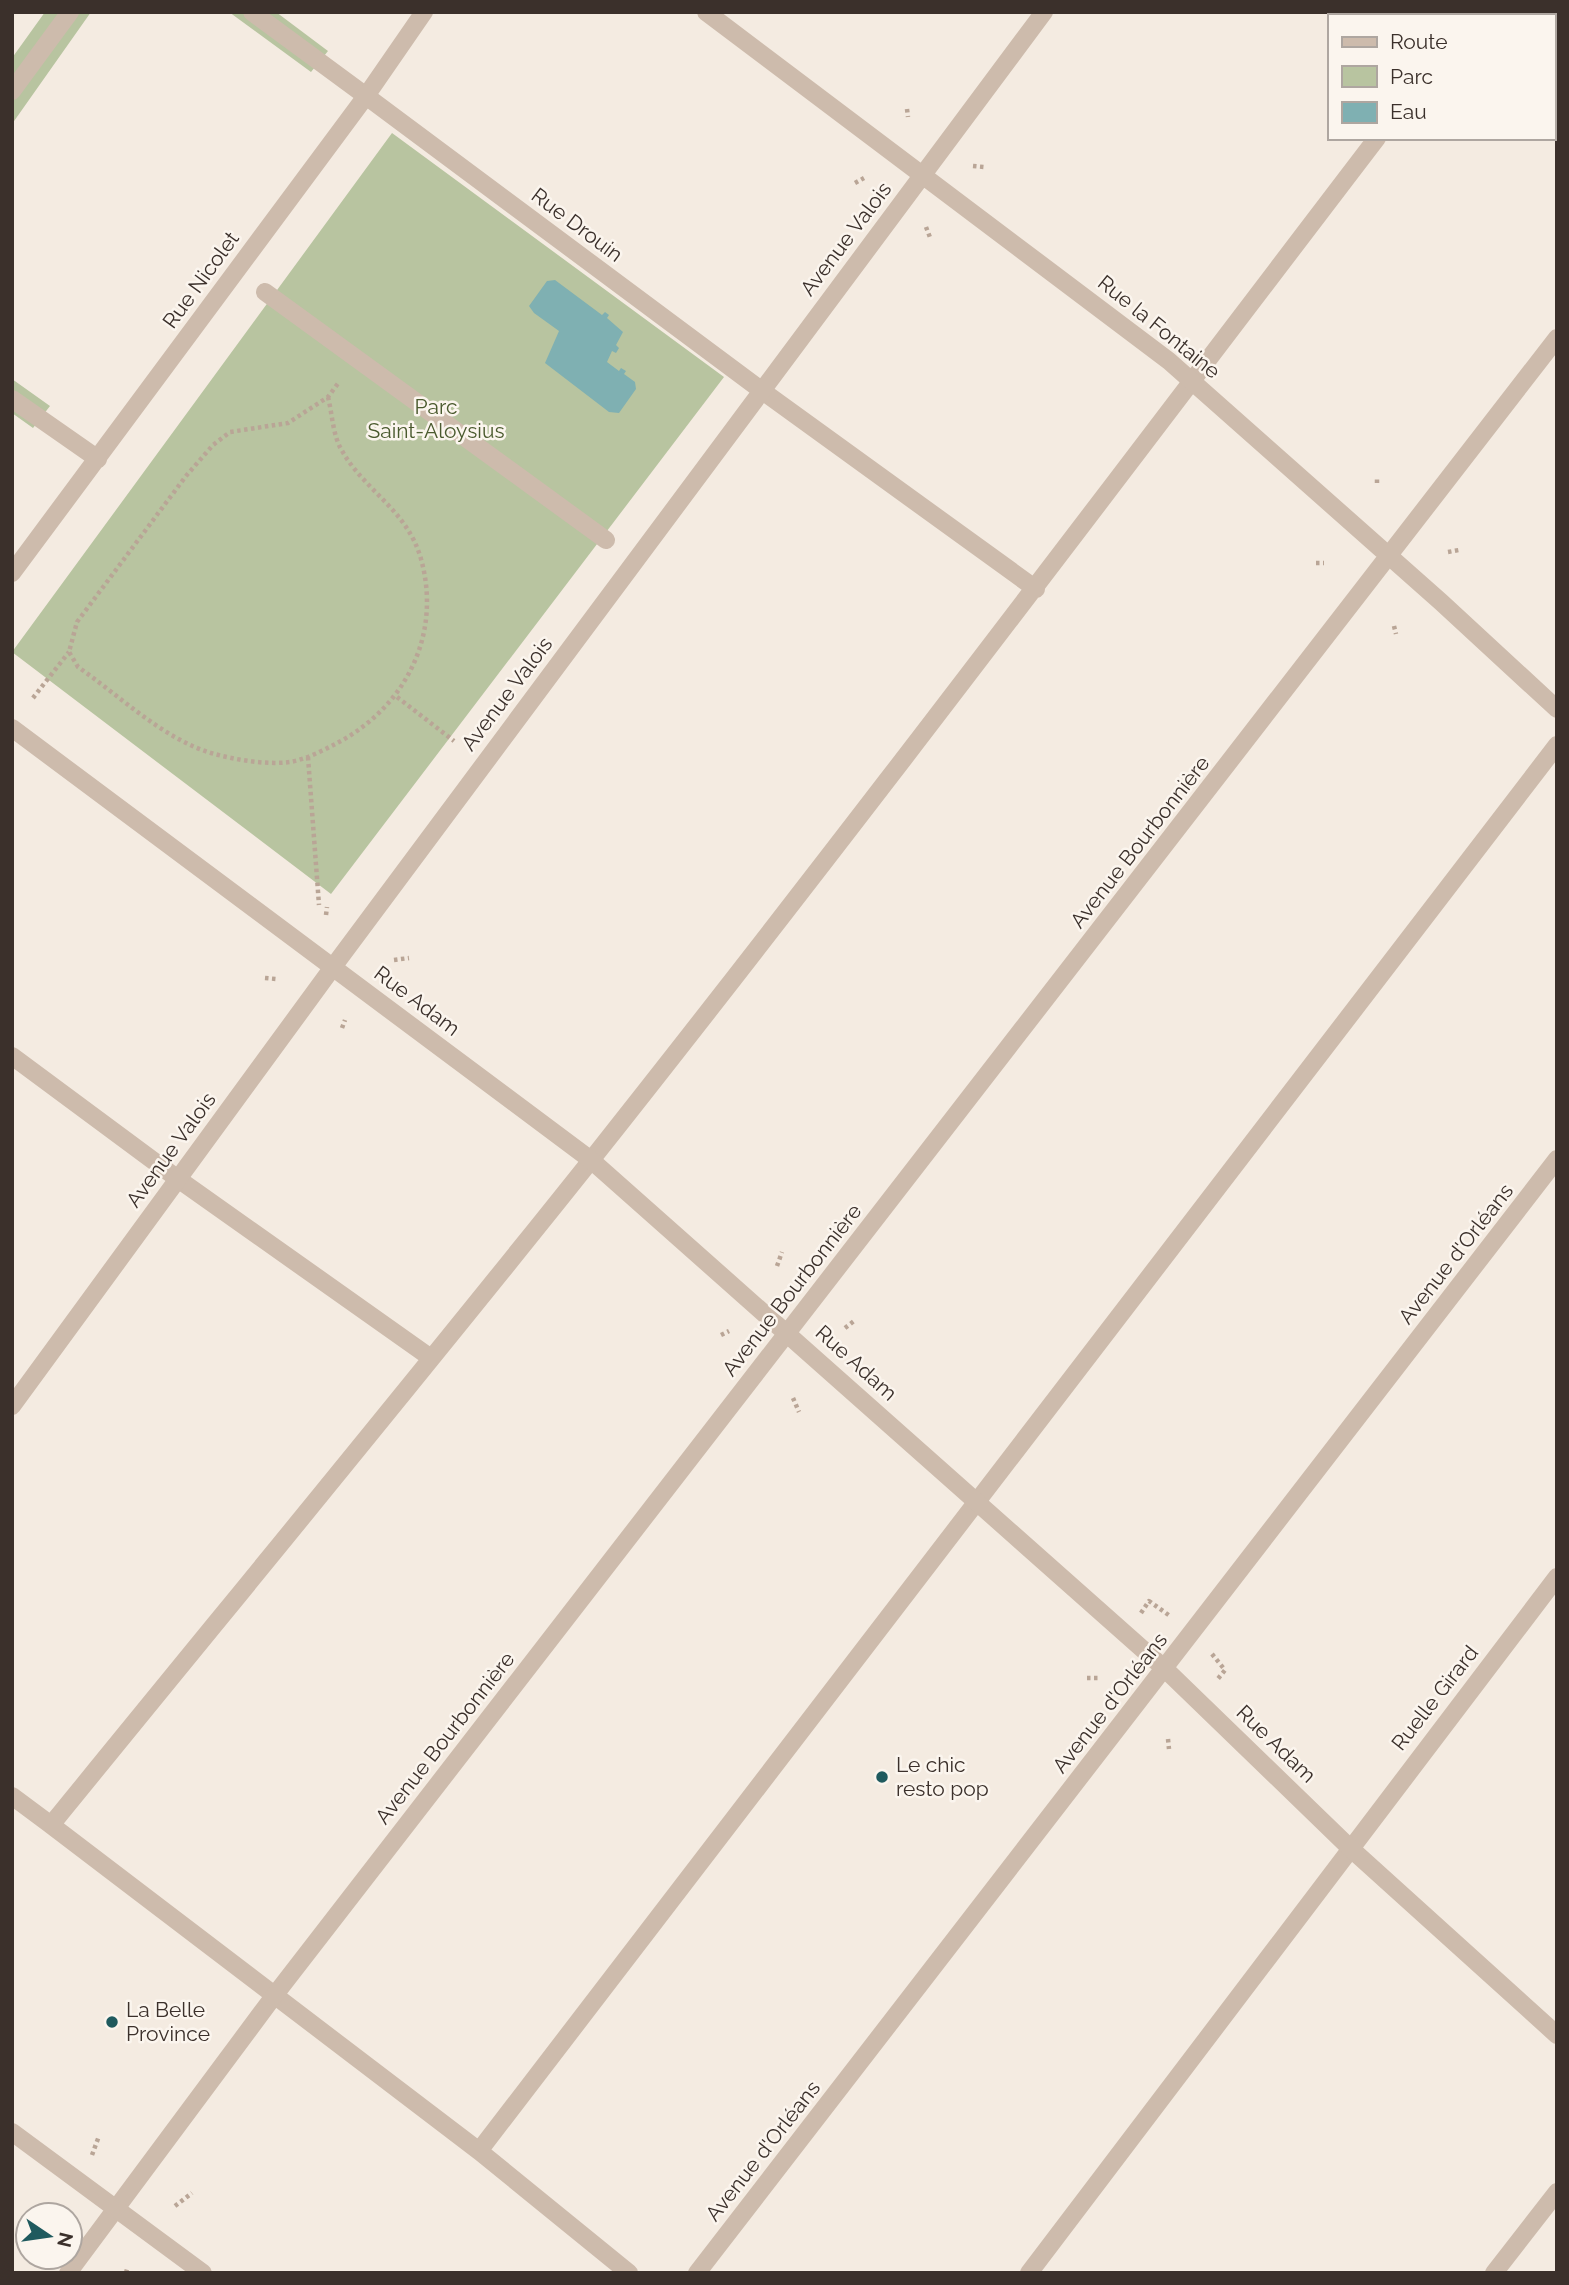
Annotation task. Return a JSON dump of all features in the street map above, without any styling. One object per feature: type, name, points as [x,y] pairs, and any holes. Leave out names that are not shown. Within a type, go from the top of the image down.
[{"type":"street","points":[[12,91],[71,12]]},
{"type":"street","name":"Rue Drouin","points":[[252,12],[761,390],[1035,589]]},
{"type":"street","name":"Rue Nicolet","points":[[12,573],[366,96],[424,12]]},
{"type":"street","name":"Rue la Fontaine","points":[[706,12],[924,174],[1191,379],[1557,709]]},
{"type":"street","name":"Avenue Valois","points":[[12,1406],[333,967],[1044,12]]},
{"type":"street","points":[[51,1825],[591,1160],[1035,589],[1191,379],[1375,140]]},
{"type":"street","points":[[265,292],[606,540]]},
{"type":"street","name":"Avenue Bourbonnière","points":[[68,2273],[274,1996],[1557,338]]},
{"type":"street","points":[[12,399],[98,459]]},
{"type":"street","name":"Rue Adam","points":[[12,728],[591,1160],[1166,1669],[1349,1847],[1557,2035]]},
{"type":"street","points":[[479,2151],[1557,745]]},
{"type":"street","points":[[12,1056],[178,1179],[431,1358]]},
{"type":"street","name":"Avenue d'Orléans","points":[[697,2273],[1166,1669],[1557,1159]]},
{"type":"street","name":"Ruelle Girard","points":[[1029,2273],[1349,1847],[1557,1577]]},
{"type":"street","points":[[12,1796],[479,2151],[629,2273]]},
{"type":"street","points":[[12,2132],[203,2273]]},
{"type":"street","points":[[1494,2273],[1557,2192]]},
{"type":"path","points":[[907,109],[908,117]]},
{"type":"path","points":[[973,166],[985,167]]},
{"type":"path","points":[[855,183],[864,178]]},
{"type":"path","points":[[926,227],[931,240]]},
{"type":"path","points":[[33,698],[69,652],[77,622],[165,503],[213,445],[230,432],[248,427],[288,423],[328,397],[356,359]]},
{"type":"path","points":[[69,652],[78,667],[178,738],[195,747],[248,760],[290,761],[308,757],[366,725],[397,697],[412,670],[426,614],[421,560],[400,515],[364,478],[340,447],[328,397]]},
{"type":"path","points":[[1377,475],[1377,483]]},
{"type":"path","points":[[1448,552],[1459,550]]},
{"type":"path","points":[[1315,563],[1324,563]]},
{"type":"path","points":[[1394,626],[1396,634]]},
{"type":"path","points":[[397,697],[454,741]]},
{"type":"path","points":[[308,757],[319,905]]},
{"type":"path","points":[[326,915],[327,906]]},
{"type":"path","points":[[394,960],[409,958]]},
{"type":"path","points":[[265,978],[276,979]]},
{"type":"path","points":[[342,1028],[345,1020]]},
{"type":"path","points":[[777,1266],[782,1252]]},
{"type":"path","points":[[845,1328],[855,1321]]},
{"type":"path","points":[[721,1335],[729,1331]]},
{"type":"path","points":[[793,1398],[799,1412]]},
{"type":"path","points":[[1135,1622],[1149,1601],[1177,1620]]},
{"type":"path","points":[[1205,1645],[1225,1670],[1210,1688]]},
{"type":"path","points":[[1087,1678],[1101,1678]]},
{"type":"path","points":[[1168,1739],[1168,1749]]},
{"type":"path","points":[[91,2156],[99,2136]]},
{"type":"path","points":[[175,2206],[192,2193]]},
{"type":"green space","points":[[45,12],[91,12],[12,124],[12,58]]},
{"type":"green space","points":[[229,12],[276,12],[328,51],[311,72]]},
{"type":"green space","name":"Parc Saint-Aloysius","points":[[392,133],[724,377],[331,894],[12,652]]},
{"type":"green space","points":[[12,379],[50,406],[33,428],[12,413]]},
{"type":"water","points":[[555,280],[602,315],[605,312],[609,315],[607,318],[623,332],[616,345],[619,348],[616,353],[612,351],[607,362],[619,371],[621,368],[626,371],[624,374],[635,382],[636,389],[619,413],[609,412],[545,363],[559,331],[534,313],[529,306],[547,281]]},
{"type":"place","name":"Le chic resto pop","points":[[882,1777]]},
{"type":"place","name":"La Belle Province","points":[[112,2022]]}]
